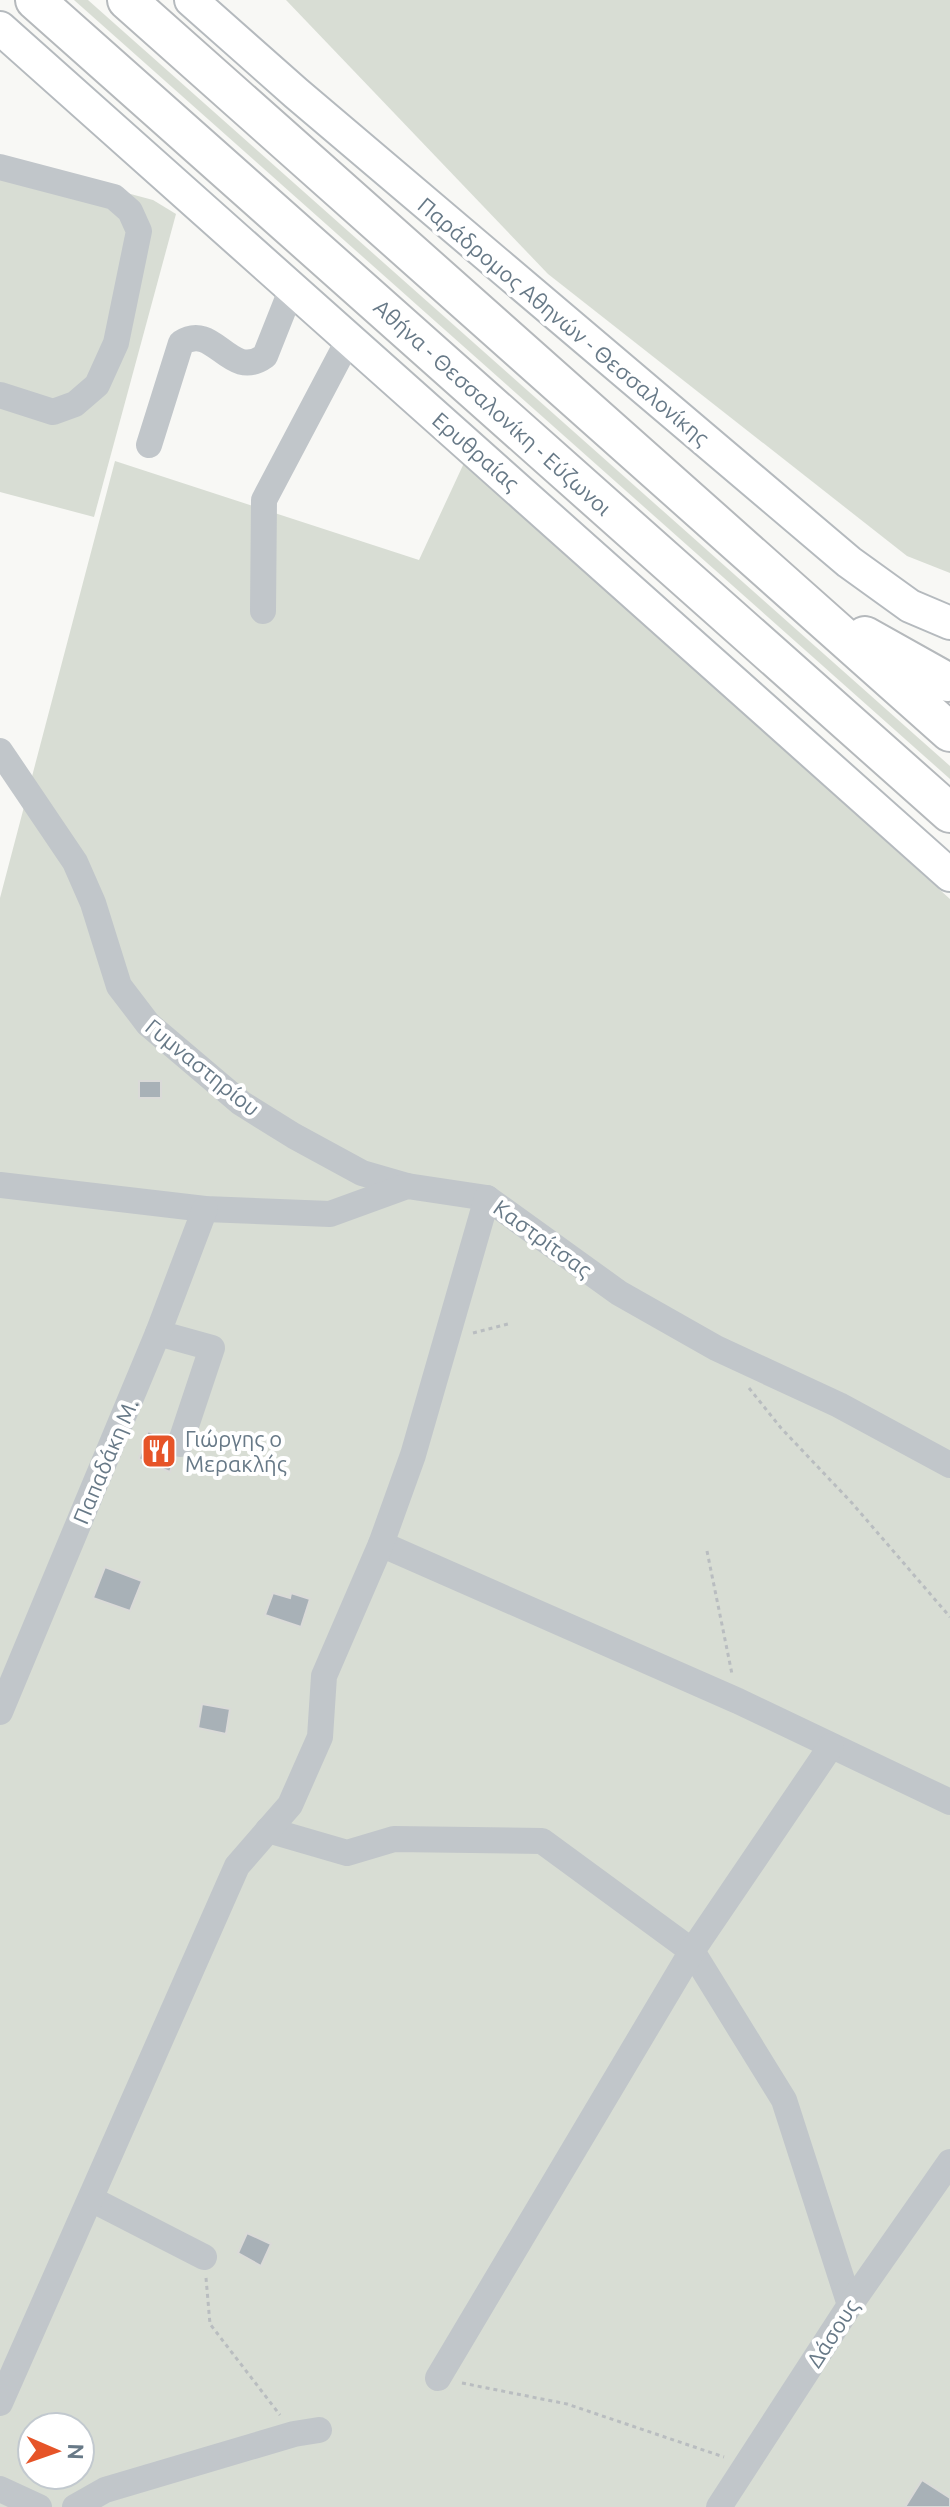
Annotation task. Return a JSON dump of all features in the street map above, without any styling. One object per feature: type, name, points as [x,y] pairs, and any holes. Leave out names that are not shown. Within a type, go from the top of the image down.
[{"type":"highway","name":"Αθήνα - Θεσσαλονίκη - Εύζωνοι","points":[[35,0],[950,813]]},
{"type":"highway","points":[[127,0],[950,732]]},
{"type":"highway","points":[[800,599],[947,682]]},
{"type":"main road","name":"Παράδρομος Αθηνών - Θεσσαλονίκης","points":[[191,0],[296,93],[849,562],[910,606],[950,623]]},
{"type":"main road","name":"Ερυθραίας","points":[[0,28],[950,875]]},
{"type":"street","points":[[0,167],[114,197],[130,211],[139,231],[116,343],[97,385],[75,404],[53,412],[0,395]]},
{"type":"street","points":[[149,445],[181,343],[199,336],[244,364],[256,363],[265,356],[292,288]]},
{"type":"street","points":[[263,611],[264,500],[349,339]]},
{"type":"street","name":"Γυμναστηρίου","points":[[0,751],[75,862],[93,903],[119,986],[148,1024],[241,1103],[362,1173],[407,1186]]},
{"type":"street","name":"Καστρίτσας","points":[[0,1185],[205,1209],[330,1214],[407,1186],[487,1198],[619,1293],[716,1348],[839,1405],[950,1465]]},
{"type":"street","points":[[0,2403],[237,1866],[290,1805],[320,1737],[324,1676],[381,1544],[413,1455],[487,1198]]},
{"type":"street","name":"Παπαδάκη Μ.","points":[[0,1712],[158,1333],[205,1209]]},
{"type":"street","points":[[158,1333],[212,1348],[180,1444]]},
{"type":"street","points":[[381,1544],[738,1701],[950,1802]]},
{"type":"street","points":[[438,2378],[692,1951],[831,1746]]},
{"type":"street","points":[[268,1830],[347,1853],[394,1839],[542,1841],[692,1951],[784,2100],[850,2305]]},
{"type":"street","name":"Δάσους","points":[[719,2507],[850,2305],[950,2162]]},
{"type":"street","points":[[91,2199],[204,2257]]},
{"type":"street","points":[[75,2507],[105,2490],[306,2432]]},
{"type":"street","points":[[0,2489],[39,2507]]},
{"type":"path","points":[[446,1340],[508,1324]]},
{"type":"path","points":[[744,1382],[781,1428],[852,1503],[950,1617]]},
{"type":"path","points":[[707,1551],[738,1701]]},
{"type":"path","points":[[204,2257],[210,2324],[306,2432]]},
{"type":"path","points":[[438,2378],[567,2404],[747,2464]]},
{"type":"shaded area","points":[[74,0],[88,0],[950,766],[950,779]]},
{"type":"shaded area","points":[[286,0],[950,0],[950,573],[907,556],[548,274]]},
{"type":"shaded area","points":[[0,159],[153,200],[176,214],[94,517],[0,492]]},
{"type":"shaded area","points":[[115,461],[419,560],[464,463],[950,899],[950,2507],[0,2507],[0,898]]},
{"type":"building","points":[[139,1081],[161,1081],[161,1098],[139,1098]]},
{"type":"building","name":"Γιώργης ο Μερακλής","points":[[148,1431],[165,1438],[165,1448],[174,1459],[170,1472],[139,1459]]},
{"type":"building","points":[[105,1567],[142,1581],[130,1611],[93,1598]]},
{"type":"building","points":[[273,1593],[290,1598],[291,1593],[310,1599],[301,1627],[265,1615]]},
{"type":"building","points":[[202,1704],[230,1709],[226,1734],[198,1728]]},
{"type":"building","points":[[247,2233],[271,2244],[261,2266],[238,2253]]},
{"type":"building","points":[[922,2480],[950,2498],[950,2507],[905,2507]]},
{"type":"place","name":"Γιώργης ο Μερακλής","points":[[159,1451]]}]
